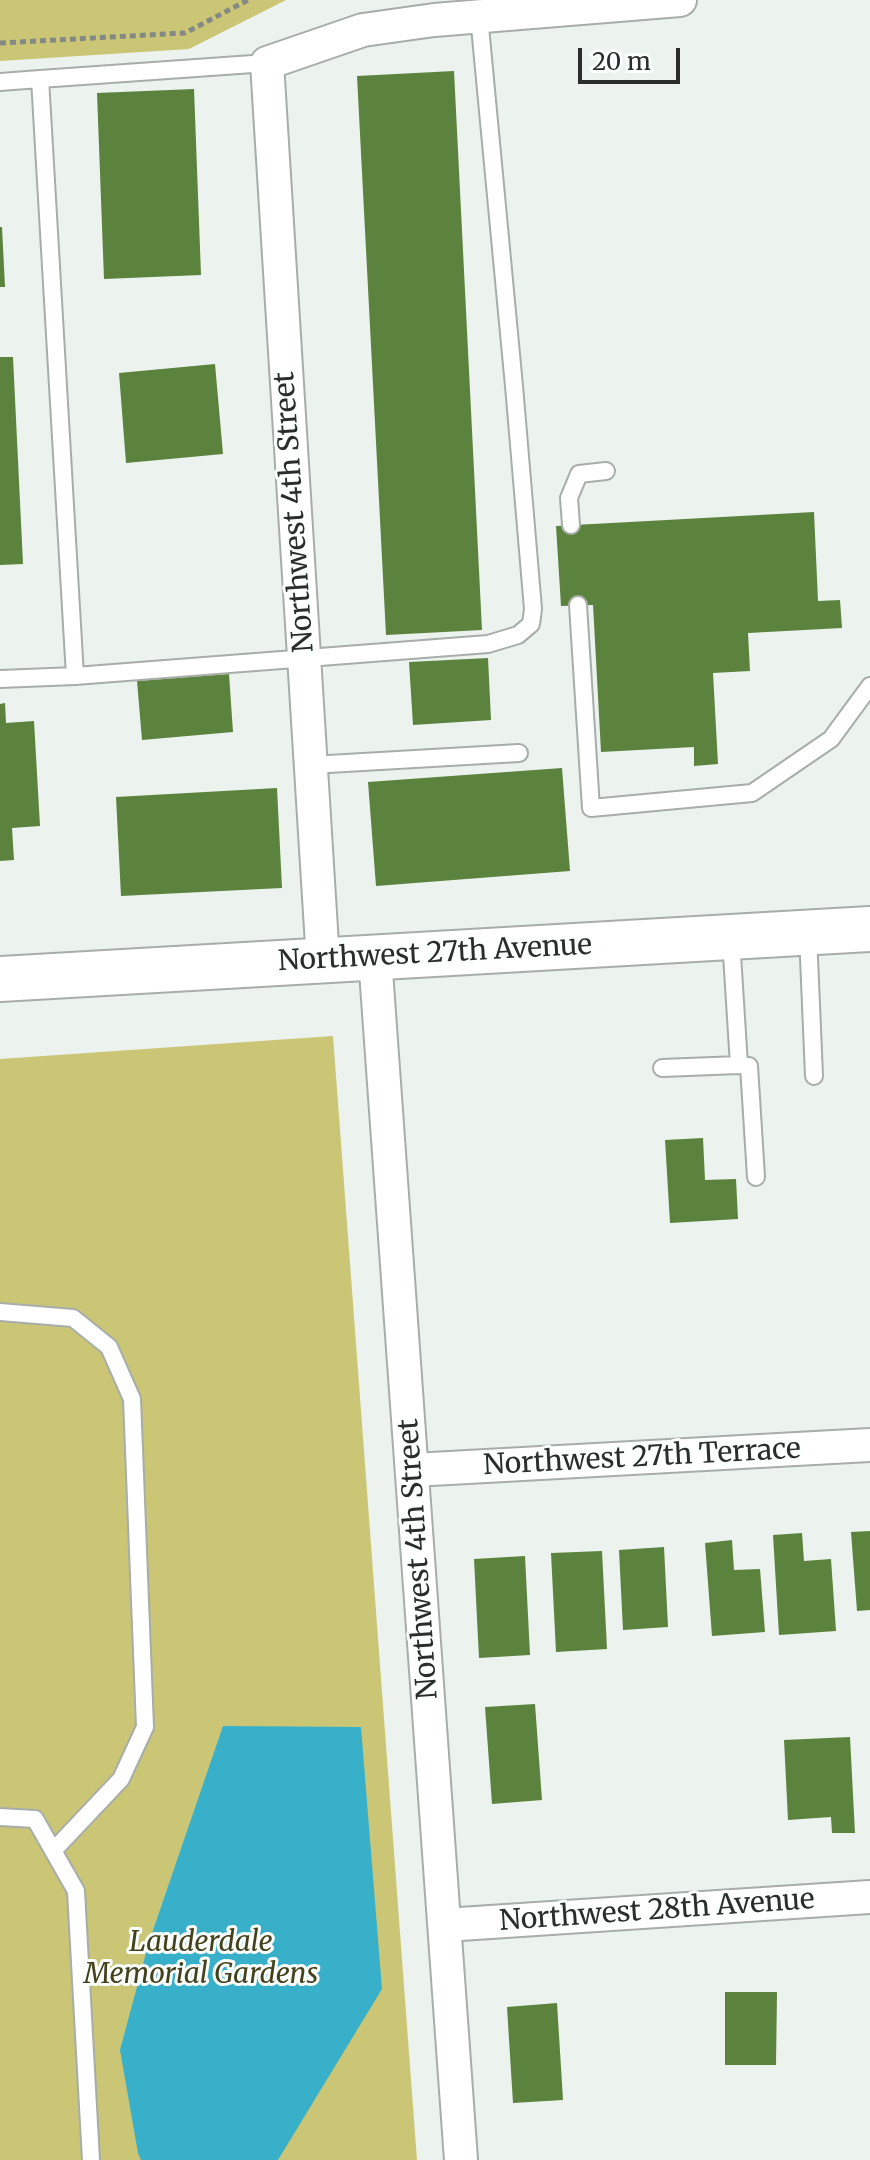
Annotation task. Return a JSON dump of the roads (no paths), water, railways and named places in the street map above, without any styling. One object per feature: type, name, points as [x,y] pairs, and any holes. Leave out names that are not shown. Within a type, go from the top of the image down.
[{"type":"street","points":[[267,63],[363,30],[479,16],[680,0]]},
{"type":"street","name":"Northwest 4th Street","points":[[267,63],[323,961]]},
{"type":"street","name":"Northwest 27th Avenue","points":[[0,979],[870,929]]},
{"type":"street","name":"Northwest 4th Street","points":[[375,957],[461,2160]]},
{"type":"street","name":"Northwest 27th Terrace","points":[[413,1470],[870,1445]]},
{"type":"street","name":"Northwest 28th Avenue","points":[[445,1925],[870,1897]]},
{"type":"lane","points":[[0,679],[304,660],[488,644],[518,635],[531,624],[533,609],[514,386],[479,16]]},
{"type":"lane","points":[[0,82],[267,63]]},
{"type":"lane","points":[[40,79],[75,676]]},
{"type":"lane","points":[[571,525],[569,498],[579,474],[606,471]]},
{"type":"lane","points":[[578,605],[591,808],[752,793],[831,739],[870,686]]},
{"type":"lane","points":[[311,765],[519,753]]},
{"type":"lane","points":[[808,932],[814,1076]]},
{"type":"lane","points":[[731,937],[739,1065]]},
{"type":"lane","points":[[662,1068],[749,1066],[756,1177]]},
{"type":"lane","points":[[0,1312],[73,1318],[109,1347],[132,1399],[145,1727],[121,1779],[53,1851]]},
{"type":"lane","points":[[0,1817],[35,1819],[76,1891],[91,2160]]},
{"type":"water","points":[[223,1726],[361,1727],[382,1989],[278,2160],[141,2160],[120,2050],[149,1942]]},
{"type":"park label","name":"Lauderdale Memorial Gardens","points":[[201,1959]]}]
